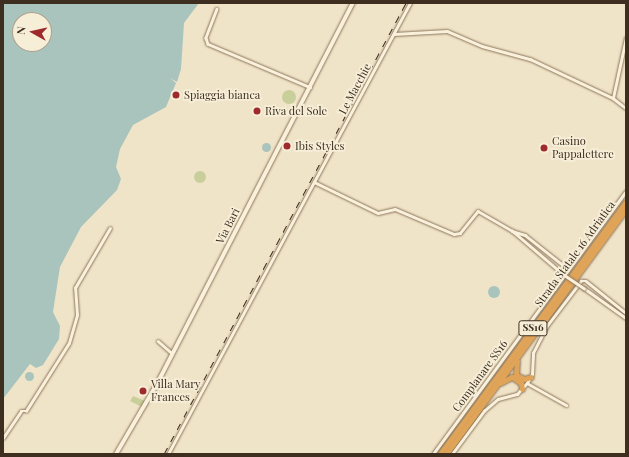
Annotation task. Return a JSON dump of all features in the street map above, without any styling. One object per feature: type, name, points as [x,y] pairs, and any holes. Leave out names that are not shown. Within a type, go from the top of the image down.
[{"type":"highway","name":"Strada Statale 16 Adriatica","points":[[440,454],[626,202]]},
{"type":"highway","name":"Strada Statale 16 Adriatica","points":[[446,454],[626,209]]},
{"type":"highway","points":[[521,352],[514,370],[524,382]]},
{"type":"highway","points":[[496,386],[512,377],[524,382]]},
{"type":"highway","points":[[522,389],[524,382],[531,377]]},
{"type":"main road","name":"Via Bari","points":[[116,454],[172,354],[353,3]]},
{"type":"street","name":"Le Macchie","points":[[168,454],[410,3]]},
{"type":"street","points":[[217,9],[206,38],[208,44],[310,87]]},
{"type":"street","points":[[393,34],[447,31],[482,46],[530,59],[613,98],[626,108]]},
{"type":"street","points":[[613,98],[626,38]]},
{"type":"street","points":[[314,182],[378,213],[394,208],[454,234],[460,233],[478,211],[524,235],[568,269]]},
{"type":"street","name":"Complanare SS16","points":[[433,454],[626,191]]},
{"type":"street","points":[[3,438],[21,411],[26,411],[69,343],[77,314],[75,288],[110,228]]},
{"type":"street","points":[[512,230],[560,272],[626,318]]},
{"type":"street","points":[[531,377],[533,353],[546,327],[581,280],[590,284],[626,312]]},
{"type":"street","points":[[158,341],[172,354]]},
{"type":"street","points":[[524,382],[566,405]]},
{"type":"street","points":[[452,454],[484,412],[498,399],[522,389]]},
{"type":"green space","points":[[286,90],[292,90],[296,94],[296,100],[292,104],[286,104],[282,100],[282,94]]},
{"type":"green space","points":[[198,171],[202,171],[206,177],[202,183],[198,183],[194,179],[194,175]]},
{"type":"green space","points":[[133,396],[145,401],[142,407],[130,401]]},
{"type":"water","points":[[3,3],[199,3],[184,23],[181,69],[177,82],[170,78],[176,83],[166,107],[133,125],[120,149],[116,167],[121,179],[117,190],[81,227],[60,267],[53,312],[60,326],[59,339],[43,365],[36,368],[30,364],[3,399]]},
{"type":"water","points":[[266,142],[271,147],[266,152],[261,147]]},
{"type":"water","points":[[492,286],[496,286],[500,292],[496,298],[492,298],[488,294],[488,290]]},
{"type":"water","points":[[29,371],[34,376],[29,381],[24,376]]},
{"type":"railway","points":[[164,454],[406,3]]},
{"type":"place","name":"Spiaggia bianca","points":[[176,95]]},
{"type":"place","name":"Riva del Sole","points":[[257,111]]},
{"type":"place","name":"Ibis Styles","points":[[287,146]]},
{"type":"place","name":"Casino Pappalettere","points":[[544,148]]},
{"type":"place","name":"Villa Mary Frances","points":[[143,391]]}]
